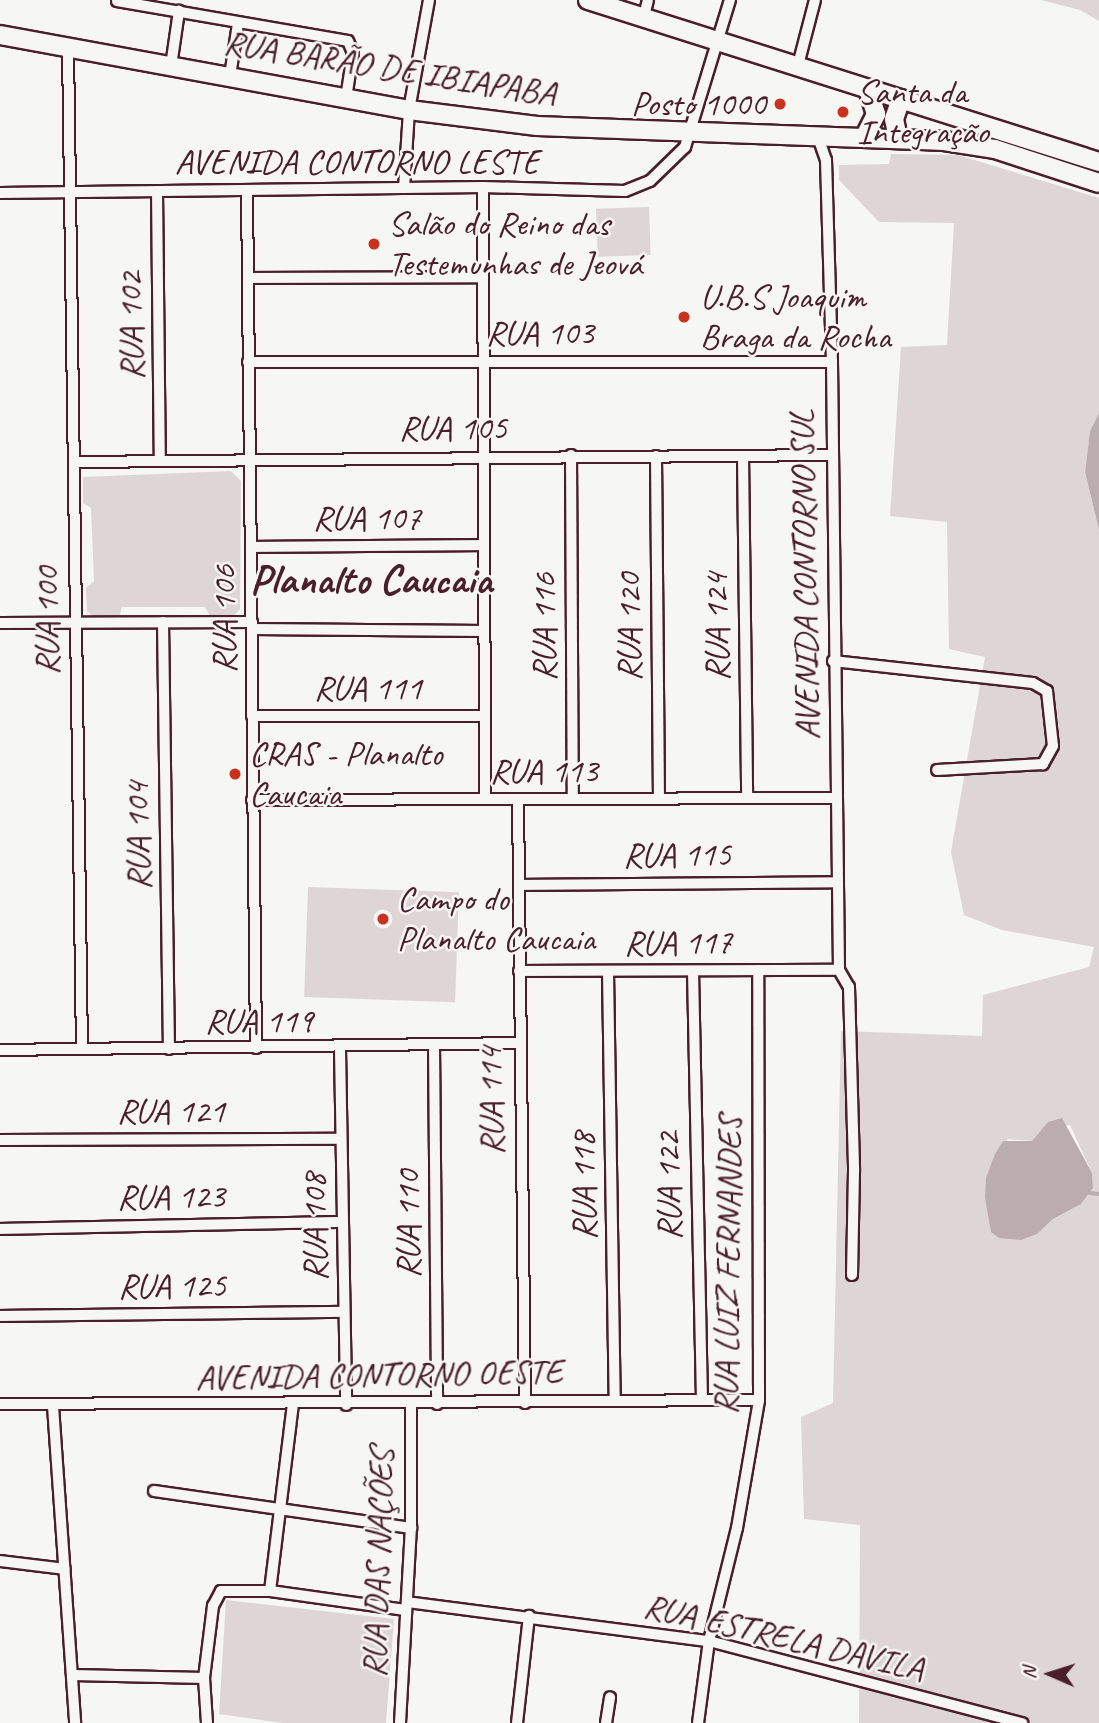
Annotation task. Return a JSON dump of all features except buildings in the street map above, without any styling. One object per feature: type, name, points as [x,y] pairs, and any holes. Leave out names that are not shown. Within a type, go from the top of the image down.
[{"type":"main road","points":[[588,0],[646,8],[718,42],[797,69],[1099,162]]},
{"type":"main road","name":"RUA BARÃO DE IBIAPABA","points":[[0,35],[409,110],[537,126],[691,134],[898,138],[995,149],[1099,183]]},
{"type":"main road","points":[[864,138],[876,114],[868,90]]},
{"type":"main road","points":[[898,138],[894,119],[901,99]]},
{"type":"street","points":[[404,188],[409,110],[429,0]]},
{"type":"street","points":[[691,134],[730,0]]},
{"type":"street","points":[[797,69],[815,0]]},
{"type":"street","points":[[117,1],[348,41],[353,53],[346,98]]},
{"type":"street","points":[[171,66],[179,11]]},
{"type":"street","points":[[230,76],[238,24]]},
{"type":"street","name":"RUA 100","points":[[68,47],[82,1049]]},
{"type":"street","name":"AVENIDA CONTORNO LESTE","points":[[0,193],[482,187],[625,191],[663,170],[691,134]]},
{"type":"street","name":"AVENIDA CONTORNO SUL","points":[[818,137],[827,180],[832,362],[830,455],[836,882],[839,970],[849,987],[855,1171],[852,1275]]},
{"type":"street","points":[[482,187],[485,799]]},
{"type":"street","name":"RUA 106","points":[[247,190],[256,1048]]},
{"type":"street","name":"RUA 102","points":[[157,191],[160,460]]},
{"type":"street","points":[[248,278],[481,277]]},
{"type":"street","name":"RUA 103","points":[[248,362],[832,362]]},
{"type":"street","name":"RUA 116","points":[[571,455],[573,799]]},
{"type":"street","name":"RUA 105","points":[[75,462],[248,457],[830,455]]},
{"type":"street","name":"RUA 120","points":[[656,456],[659,798]]},
{"type":"street","name":"RUA 124","points":[[743,456],[747,797]]},
{"type":"street","name":"RUA 107","points":[[251,547],[484,545]]},
{"type":"street","points":[[0,623],[163,622],[484,631]]},
{"type":"street","name":"RUA 104","points":[[163,622],[169,1049]]},
{"type":"street","points":[[833,661],[1033,683],[1047,691],[1053,746],[1043,764],[937,771]]},
{"type":"street","name":"RUA 111","points":[[252,716],[484,716]]},
{"type":"street","name":"RUA 113","points":[[253,800],[835,798]]},
{"type":"street","name":"RUA 114","points":[[519,799],[518,1043],[525,1403]]},
{"type":"street","name":"RUA 115","points":[[519,885],[836,882]]},
{"type":"street","name":"RUA LUIZ FERNANDES","points":[[698,1723],[709,1641],[737,1528],[759,1400],[758,970]]},
{"type":"street","name":"RUA 117","points":[[519,971],[839,970]]},
{"type":"street","name":"RUA 122","points":[[693,971],[702,1399]]},
{"type":"street","name":"RUA 118","points":[[608,972],[615,1400]]},
{"type":"street","name":"RUA 119","points":[[0,1050],[340,1049],[518,1043]]},
{"type":"street","name":"RUA 110","points":[[434,1045],[437,1404]]},
{"type":"street","name":"RUA 108","points":[[340,1049],[346,1405]]},
{"type":"street","name":"RUA 121","points":[[0,1140],[341,1139]]},
{"type":"street","name":"RUA 123","points":[[0,1229],[343,1222]]},
{"type":"street","name":"RUA 125","points":[[0,1316],[344,1312]]},
{"type":"street","name":"AVENIDA CONTORNO OESTE","points":[[0,1404],[346,1405],[759,1400]]},
{"type":"street","points":[[270,1591],[293,1404]]},
{"type":"street","name":"RUA DAS NAÇÕES","points":[[400,1723],[411,1528],[411,1404]]},
{"type":"street","points":[[53,1406],[74,1675],[75,1723]]},
{"type":"street","points":[[154,1491],[281,1512],[411,1528]]},
{"type":"street","points":[[0,1562],[65,1569]]},
{"type":"street","name":"RUA ESTRELA DAVILA","points":[[204,1678],[213,1606],[221,1591],[270,1591],[529,1616],[709,1641],[1022,1723]]},
{"type":"street","points":[[517,1723],[529,1616]]},
{"type":"street","points":[[74,1675],[204,1678],[206,1719]]},
{"type":"street","points":[[606,1723],[610,1697]]},
{"type":"shaded area","points":[[1041,0],[1099,0],[1099,21],[1080,10]]},
{"type":"shaded area","points":[[891,154],[958,155],[1099,198],[1099,413],[1090,431],[1085,472],[1099,530],[1099,1723],[859,1723],[860,1525],[804,1519],[801,1417],[833,1403],[841,1031],[982,1036],[983,995],[1089,967],[1094,947],[1002,930],[964,915],[951,852],[985,657],[949,649],[947,522],[890,516],[901,347],[947,345],[954,223],[879,222],[839,180],[839,165],[889,164]],"holes":[[[1070,1125],[1092,1173],[1093,1188],[1081,1204],[1053,1219],[1037,1234],[1007,1139],[1032,1141],[1041,1130]]]},
{"type":"shaded area","points":[[649,207],[651,255],[598,257],[596,209]]},
{"type":"shaded area","points":[[1099,413],[1099,530],[1085,472],[1090,431]]},
{"type":"shaded area","points":[[231,471],[241,481],[240,609],[232,618],[211,618],[205,607],[122,607],[119,618],[95,618],[87,611],[86,588],[94,581],[91,508],[83,503],[83,477]]},
{"type":"shaded area","name":"Campo do Planalto Caucaia","points":[[308,887],[459,892],[455,1002],[304,997]]},
{"type":"shaded area","points":[[1062,1118],[1092,1173],[1093,1188],[1081,1204],[1053,1219],[1037,1234],[1021,1240],[999,1238],[991,1232],[985,1198],[986,1178],[995,1154],[1003,1141],[1032,1141],[1048,1122]]},
{"type":"shaded area","points":[[226,1600],[394,1619],[386,1723],[283,1723],[219,1714]]},
{"type":"waterway","points":[[1090,1193],[1099,1194]]},
{"type":"place","name":"Posto 1000","points":[[780,104]]},
{"type":"place","name":"Santa da Integração","points":[[843,112]]},
{"type":"place","name":"Salão do Reino das Testemunhas de Jeová","points":[[374,244]]},
{"type":"place","name":"U.B.S Joaquim Braga da Rocha","points":[[684,317]]},
{"type":"place","name":"CRAS - Planalto Caucaia","points":[[235,774]]},
{"type":"place","name":"Campo do Planalto Caucaia","points":[[383,919]]},
{"type":"district","name":"Planalto Caucaia","points":[[371,580]]}]
